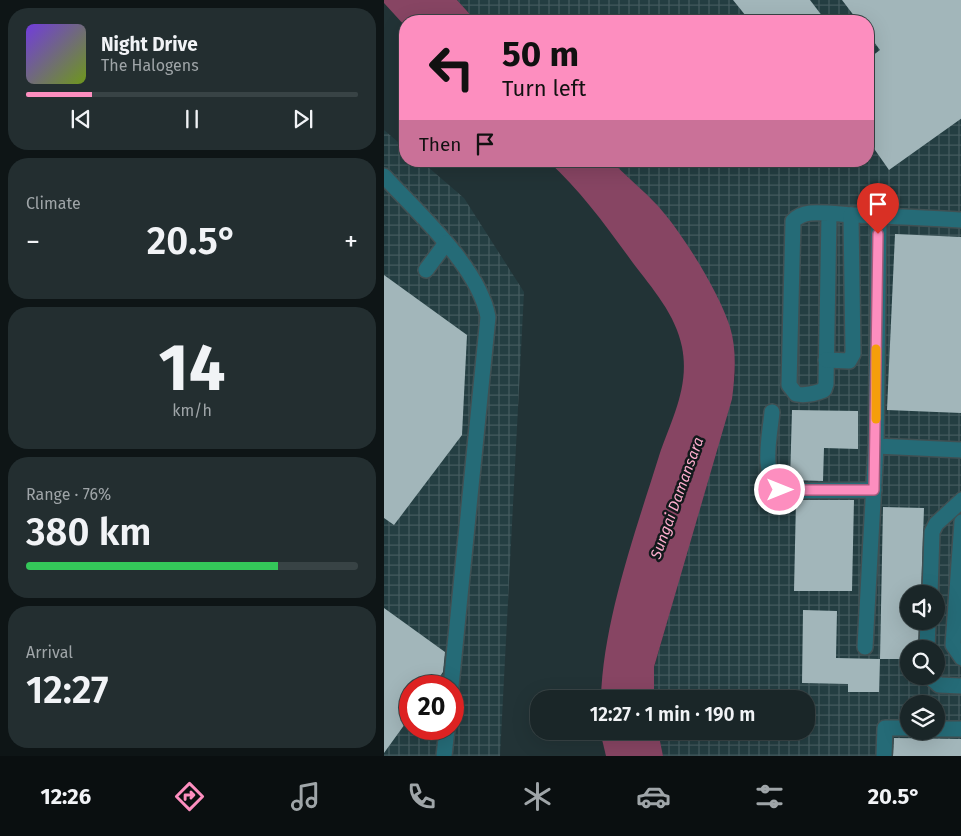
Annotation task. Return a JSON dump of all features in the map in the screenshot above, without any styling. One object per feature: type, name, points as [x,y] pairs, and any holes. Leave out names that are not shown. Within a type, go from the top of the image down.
[{"type":"lane","points":[[384,176],[446,243],[478,287],[485,301],[488,317],[452,675]]},
{"type":"lane","points":[[829,214],[826,384],[824,390],[806,396],[796,394],[790,390],[793,221],[800,215],[829,214],[961,220]]},
{"type":"lane","points":[[826,360],[849,361],[853,354],[851,215]]},
{"type":"lane","points":[[865,646],[876,446],[879,216]]},
{"type":"lane","points":[[426,270],[446,243]]},
{"type":"lane","points":[[772,412],[768,469],[771,483],[780,490],[874,490]]},
{"type":"lane","points":[[876,446],[961,450]]},
{"type":"lane","points":[[930,585],[932,532],[936,524],[961,500]]},
{"type":"lane","points":[[961,522],[953,646],[961,658]]},
{"type":"lane","points":[[940,685],[961,686]]},
{"type":"lane","points":[[884,756],[884,728],[900,728]]},
{"type":"lane","points":[[945,729],[961,729]]},
{"type":"lane","points":[[444,756],[446,740]]},
{"type":"shaded area","points":[[457,0],[961,0],[961,756],[663,756],[660,740],[815,740],[815,690],[654,690],[654,668],[735,378],[730,328],[658,207],[617,167],[874,167],[874,15],[471,15]]},
{"type":"shaded area","points":[[384,130],[399,143],[399,167],[428,167],[464,198],[524,292],[500,756],[384,756]]},
{"type":"water","points":[[384,0],[457,0],[471,15],[399,15],[399,19],[384,3]]},
{"type":"water","name":"Sungai Damansara","points":[[554,167],[617,167],[658,206],[678,232],[718,297],[730,327],[734,345],[735,363],[732,399],[654,667],[654,690],[602,690],[603,669],[614,607],[622,576],[659,456],[678,403],[684,362],[682,347],[669,313],[655,292],[572,185]]},
{"type":"water","points":[[602,740],[660,740],[663,756],[606,756]]},
{"type":"building","points":[[733,0],[810,0],[821,15],[745,15]]},
{"type":"building","points":[[842,0],[962,0],[962,118],[889,170],[874,149],[874,54],[880,50],[874,42],[874,15],[853,15]]},
{"type":"building","points":[[895,234],[962,237],[962,413],[887,410]]},
{"type":"building","points":[[384,275],[467,335],[462,435],[394,525],[384,518]]},
{"type":"building","points":[[792,410],[858,411],[858,449],[824,448],[823,481],[790,480]]},
{"type":"building","points":[[796,500],[854,500],[852,591],[794,591]]},
{"type":"building","points":[[883,507],[924,508],[921,585],[900,585],[900,630],[919,630],[918,640],[900,640],[900,659],[880,659]]},
{"type":"building","points":[[384,608],[445,652],[443,672],[441,675],[399,675],[399,732],[384,753]]},
{"type":"building","points":[[803,610],[837,611],[836,658],[880,659],[879,692],[848,692],[848,684],[802,683]]},
{"type":"building","points":[[894,738],[900,738],[900,740],[962,739],[962,756],[893,756]]},
{"type":"slow traffic","points":[[876,349],[876,419]]},
{"type":"route","points":[[780,490],[874,490],[878,234]]}]
